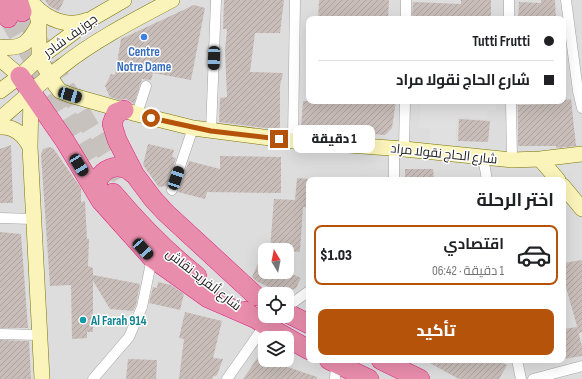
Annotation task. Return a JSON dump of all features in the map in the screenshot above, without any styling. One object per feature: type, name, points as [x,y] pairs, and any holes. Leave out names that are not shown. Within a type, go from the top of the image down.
[{"type":"highway","points":[[2,0],[23,7]]},
{"type":"highway","points":[[20,76],[65,141],[118,188],[166,213],[258,296]]},
{"type":"highway","points":[[130,112],[116,113],[112,124],[117,140],[118,188],[152,258],[208,298],[258,321]]},
{"type":"highway","name":"شارع ألفريد نقاش","points":[[118,188],[140,226],[174,258],[258,321]]},
{"type":"highway","points":[[294,316],[306,322]]},
{"type":"highway","name":"شارع ألفريد نقاش","points":[[262,323],[306,348]]},
{"type":"highway","points":[[390,363],[410,370]]},
{"type":"highway","points":[[334,367],[369,379]]},
{"type":"street","name":"جوزيف شادر","points":[[0,91],[20,76],[39,58],[93,18],[124,0]]},
{"type":"street","name":"جوزيف شادر","points":[[0,119],[61,66],[122,27],[172,0]]},
{"type":"street","points":[[211,131],[216,0]]},
{"type":"street","points":[[293,141],[295,0]]},
{"type":"street","points":[[406,0],[406,16]]},
{"type":"street","points":[[509,0],[509,16]]},
{"type":"street","points":[[566,0],[582,108]]},
{"type":"street","points":[[23,7],[56,21],[75,23],[93,18]]},
{"type":"street","points":[[23,7],[39,23],[39,58]]},
{"type":"street","points":[[0,47],[16,47],[27,42],[39,23]]},
{"type":"street","name":"شارع الحاج نقولا مراد","points":[[39,58],[60,91],[130,112],[193,128],[293,141],[399,148],[512,160],[540,159],[582,154]]},
{"type":"street","points":[[0,59],[20,76]]},
{"type":"street","points":[[130,112],[146,86]]},
{"type":"street","points":[[31,92],[30,147],[42,379]]},
{"type":"street","points":[[394,177],[405,104]]},
{"type":"street","points":[[511,104],[512,160]]},
{"type":"street","points":[[0,127],[11,128],[23,135],[30,147]]},
{"type":"street","points":[[172,190],[193,128]]},
{"type":"street","points":[[483,157],[486,177]]},
{"type":"street","points":[[540,159],[555,177]]},
{"type":"street","points":[[566,190],[582,209]]},
{"type":"street","points":[[0,218],[33,219]]},
{"type":"street","points":[[93,379],[129,337],[142,307],[152,258]]},
{"type":"street","points":[[294,302],[306,293]]},
{"type":"street","points":[[227,379],[259,323]]},
{"type":"street","points":[[0,334],[40,335]]},
{"type":"street","points":[[518,363],[521,379]]},
{"type":"street","points":[[533,379],[582,366]]},
{"type":"shaded area","points":[[0,0],[582,0],[582,379],[0,379]]},
{"type":"shaded area","points":[[421,104],[496,104],[496,110],[488,110],[487,119],[457,117],[455,146],[429,145],[430,129],[419,128]]},
{"type":"building","points":[[45,0],[64,0],[59,11],[49,6]]},
{"type":"building","points":[[224,0],[284,0],[280,33],[255,33],[250,72],[283,73],[280,86],[280,130],[219,122],[220,98],[227,97],[225,51],[227,29],[223,29]]},
{"type":"building","points":[[319,0],[389,0],[388,16],[318,16]]},
{"type":"building","points":[[461,0],[491,0],[491,16],[412,16],[413,2],[461,4]]},
{"type":"building","points":[[541,0],[555,0],[556,16],[518,16],[519,2],[541,3]]},
{"type":"building","points":[[194,5],[205,8],[191,80],[153,73],[151,80],[142,79],[134,104],[126,99],[120,100],[110,97],[105,86],[111,74],[115,75],[121,39]]},
{"type":"building","points":[[571,99],[576,146],[556,148],[556,146],[518,146],[518,105],[566,104],[566,100]]},
{"type":"building","points":[[303,101],[306,101],[306,104],[396,104],[392,128],[385,135],[301,128]]},
{"type":"building","points":[[459,119],[490,121],[488,142],[458,141]]},
{"type":"building","points":[[148,144],[174,150],[172,157],[176,158],[167,186],[159,187],[143,165]]},
{"type":"building","points":[[11,145],[13,203],[0,203],[0,149]]},
{"type":"building","points":[[49,147],[53,148],[81,188],[81,202],[85,201],[87,239],[89,239],[88,266],[93,268],[93,275],[140,284],[136,305],[133,311],[110,309],[93,281],[93,332],[87,332],[87,338],[72,339],[71,285],[50,286],[41,154],[43,149]]},
{"type":"building","points":[[220,156],[281,157],[281,193],[207,192],[205,199],[178,192],[189,161],[220,169]]},
{"type":"building","points":[[405,169],[433,169],[434,177],[405,177]]},
{"type":"building","points":[[297,178],[306,179],[306,208],[303,207],[300,252],[294,252],[294,243],[271,243],[274,199],[295,200]]},
{"type":"building","points":[[0,232],[21,234],[28,328],[0,328]]},
{"type":"building","points":[[582,260],[582,332],[579,333],[566,288],[566,263]]},
{"type":"building","points":[[258,264],[258,279],[294,279],[294,275],[301,278],[294,289],[294,287],[269,287],[256,281],[252,277]]},
{"type":"building","points":[[158,282],[171,285],[184,294],[180,310],[149,303],[153,287],[157,288]]},
{"type":"building","points":[[185,312],[222,321],[213,358],[223,359],[217,375],[212,377],[213,379],[179,379],[184,339],[179,338]]},
{"type":"building","points":[[577,327],[582,346],[582,356],[566,359],[566,329]]},
{"type":"building","points":[[0,340],[29,341],[31,379],[0,379]]},
{"type":"building","points":[[258,357],[258,367],[288,367],[317,377],[317,379],[243,379]]},
{"type":"building","points":[[128,359],[157,360],[156,379],[126,379]]},
{"type":"building","points":[[430,363],[503,363],[507,365],[499,379],[459,379]]},
{"type":"tunnel","points":[[22,12],[64,85],[125,184]]},
{"type":"tunnel","points":[[8,18],[113,193]]},
{"type":"place","name":"Centre Notre Dame","points":[[144,37]]},
{"type":"place","name":"Al Farah 914","points":[[83,320]]},
{"type":"route","points":[[151,118],[211,131],[279,139]]}]
